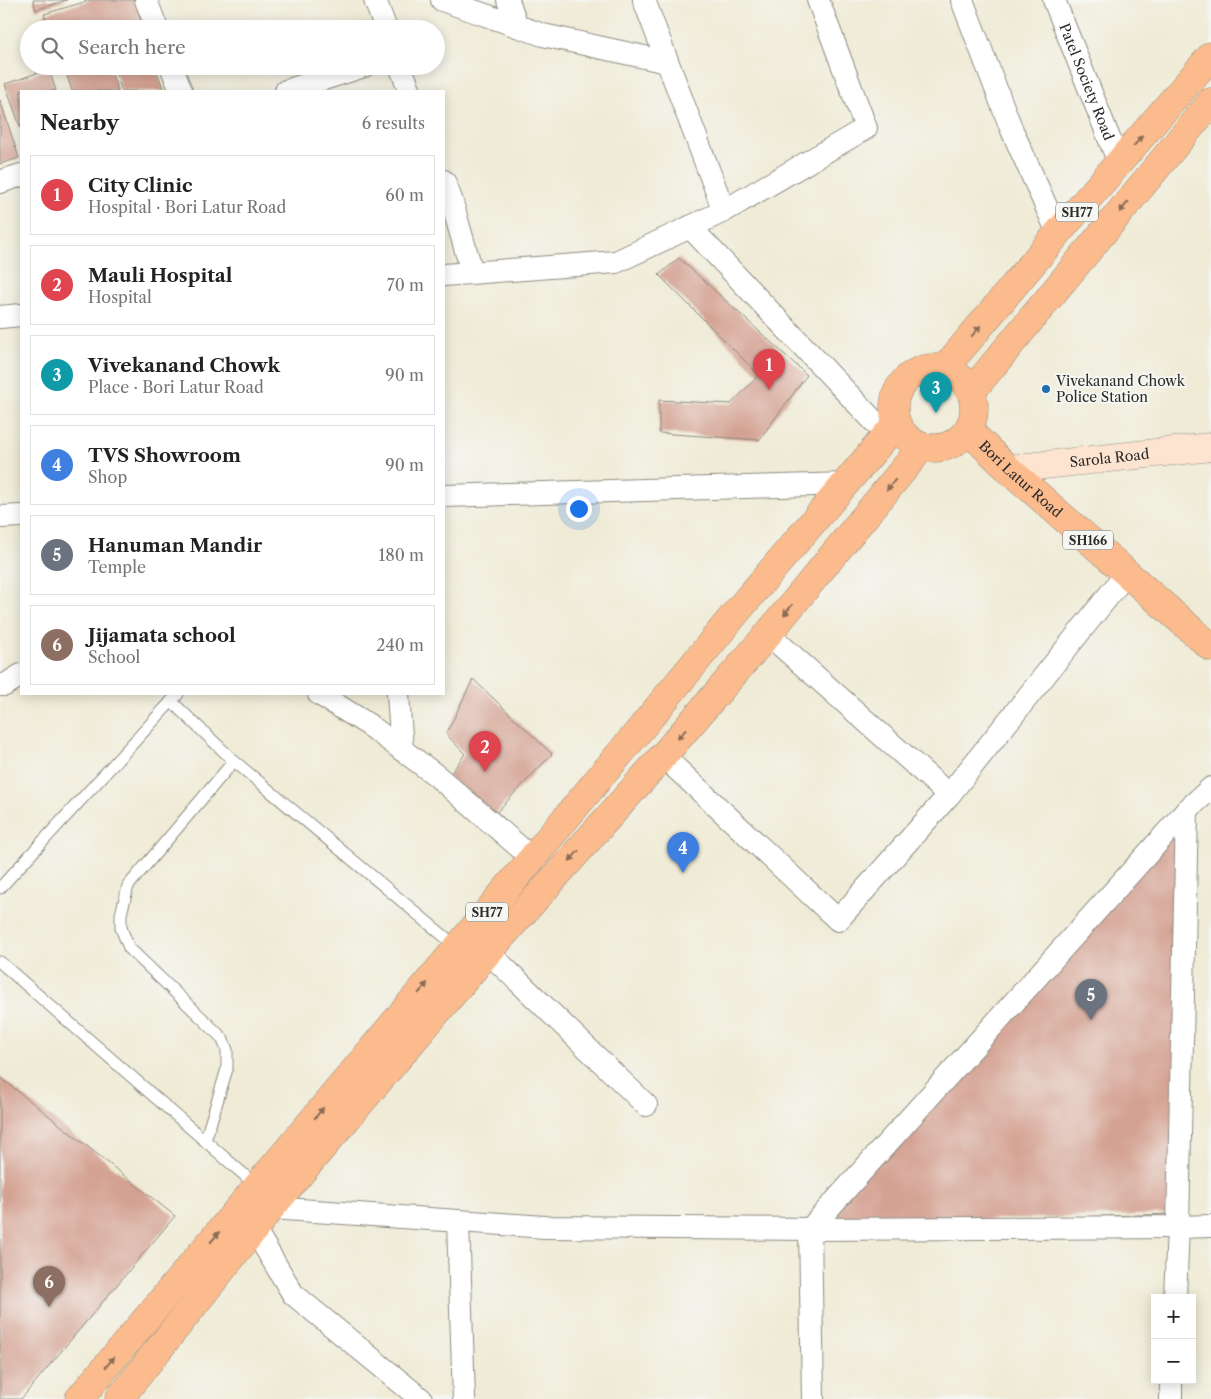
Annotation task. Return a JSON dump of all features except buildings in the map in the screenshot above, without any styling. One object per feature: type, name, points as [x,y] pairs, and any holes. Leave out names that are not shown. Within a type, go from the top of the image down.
[{"type":"main road","name":"SH77","points":[[944,369],[1058,233],[1211,56]]},
{"type":"main road","name":"SH77","points":[[971,392],[1211,102]]},
{"type":"main road","points":[[922,369],[944,369],[961,378],[971,392],[975,412],[968,430],[956,442],[939,448],[922,447],[891,429],[893,402],[903,381],[922,369]]},
{"type":"main road","name":"SH77","points":[[119,1399],[255,1230],[264,1197],[458,947],[891,429]]},
{"type":"main road","name":"Bori Latur Road","points":[[968,430],[1008,469],[1211,647]]},
{"type":"main road","name":"SH77","points":[[79,1399],[488,952],[664,756],[768,634],[922,447]]},
{"type":"main road","name":"Sarola Road","points":[[1008,469],[1211,447]]},
{"type":"street","points":[[146,0],[154,20]]},
{"type":"street","points":[[375,0],[383,20]]},
{"type":"street","points":[[442,0],[544,35],[667,62]]},
{"type":"street","points":[[508,0],[517,26]]},
{"type":"street","points":[[644,0],[724,211]]},
{"type":"street","points":[[445,275],[616,262],[724,211],[866,128],[818,0]]},
{"type":"street","points":[[962,0],[1011,128],[1058,233]]},
{"type":"street","name":"Patel Society Road","points":[[1054,0],[1119,163]]},
{"type":"street","points":[[175,75],[181,90]]},
{"type":"street","points":[[289,90],[336,75]]},
{"type":"street","points":[[404,75],[410,90]]},
{"type":"street","points":[[0,182],[20,175]]},
{"type":"street","points":[[445,184],[472,272]]},
{"type":"street","points":[[690,227],[891,429]]},
{"type":"street","points":[[0,317],[20,315]]},
{"type":"street","points":[[445,496],[845,484]]},
{"type":"street","points":[[0,518],[20,516]]},
{"type":"street","points":[[664,756],[838,920],[949,795],[1126,574]]},
{"type":"street","points":[[768,634],[949,795]]},
{"type":"street","points":[[0,685],[4,685],[20,676]]},
{"type":"street","points":[[321,695],[369,725],[437,776],[532,858]]},
{"type":"street","points":[[398,695],[402,750]]},
{"type":"street","points":[[814,1399],[810,1229],[1187,810],[1211,788]]},
{"type":"street","points":[[1175,1294],[1187,810]]},
{"type":"street","points":[[488,952],[646,1105]]},
{"type":"street","points":[[264,1197],[458,1221],[545,1227],[810,1229],[1211,1226]]},
{"type":"street","points":[[458,1221],[464,1399]]},
{"type":"street","points":[[255,1230],[293,1294],[420,1399]]},
{"type":"street","points":[[1171,1399],[1172,1384]]},
{"type":"lane","points":[[0,888],[175,698],[234,761],[458,947]]},
{"type":"lane","points":[[205,1141],[227,1069],[227,1050],[222,1038],[130,948],[121,928],[121,914],[128,886],[234,761]]},
{"type":"lane","points":[[0,962],[205,1141],[264,1197]]},
{"type":"place","name":"Vivekanand Chowk Police Station","points":[[1046,389]]},
{"type":"place","name":"City Clinic","points":[[769,390]]},
{"type":"place","name":"Vivekanand Chowk","points":[[936,413]]},
{"type":"place","name":"Mauli Hospital","points":[[485,772]]},
{"type":"place","name":"TVS Showroom","points":[[683,873]]},
{"type":"place","name":"Hanuman Mandir","points":[[1091,1020]]},
{"type":"place","name":"Jijamata school","points":[[49,1307]]}]
